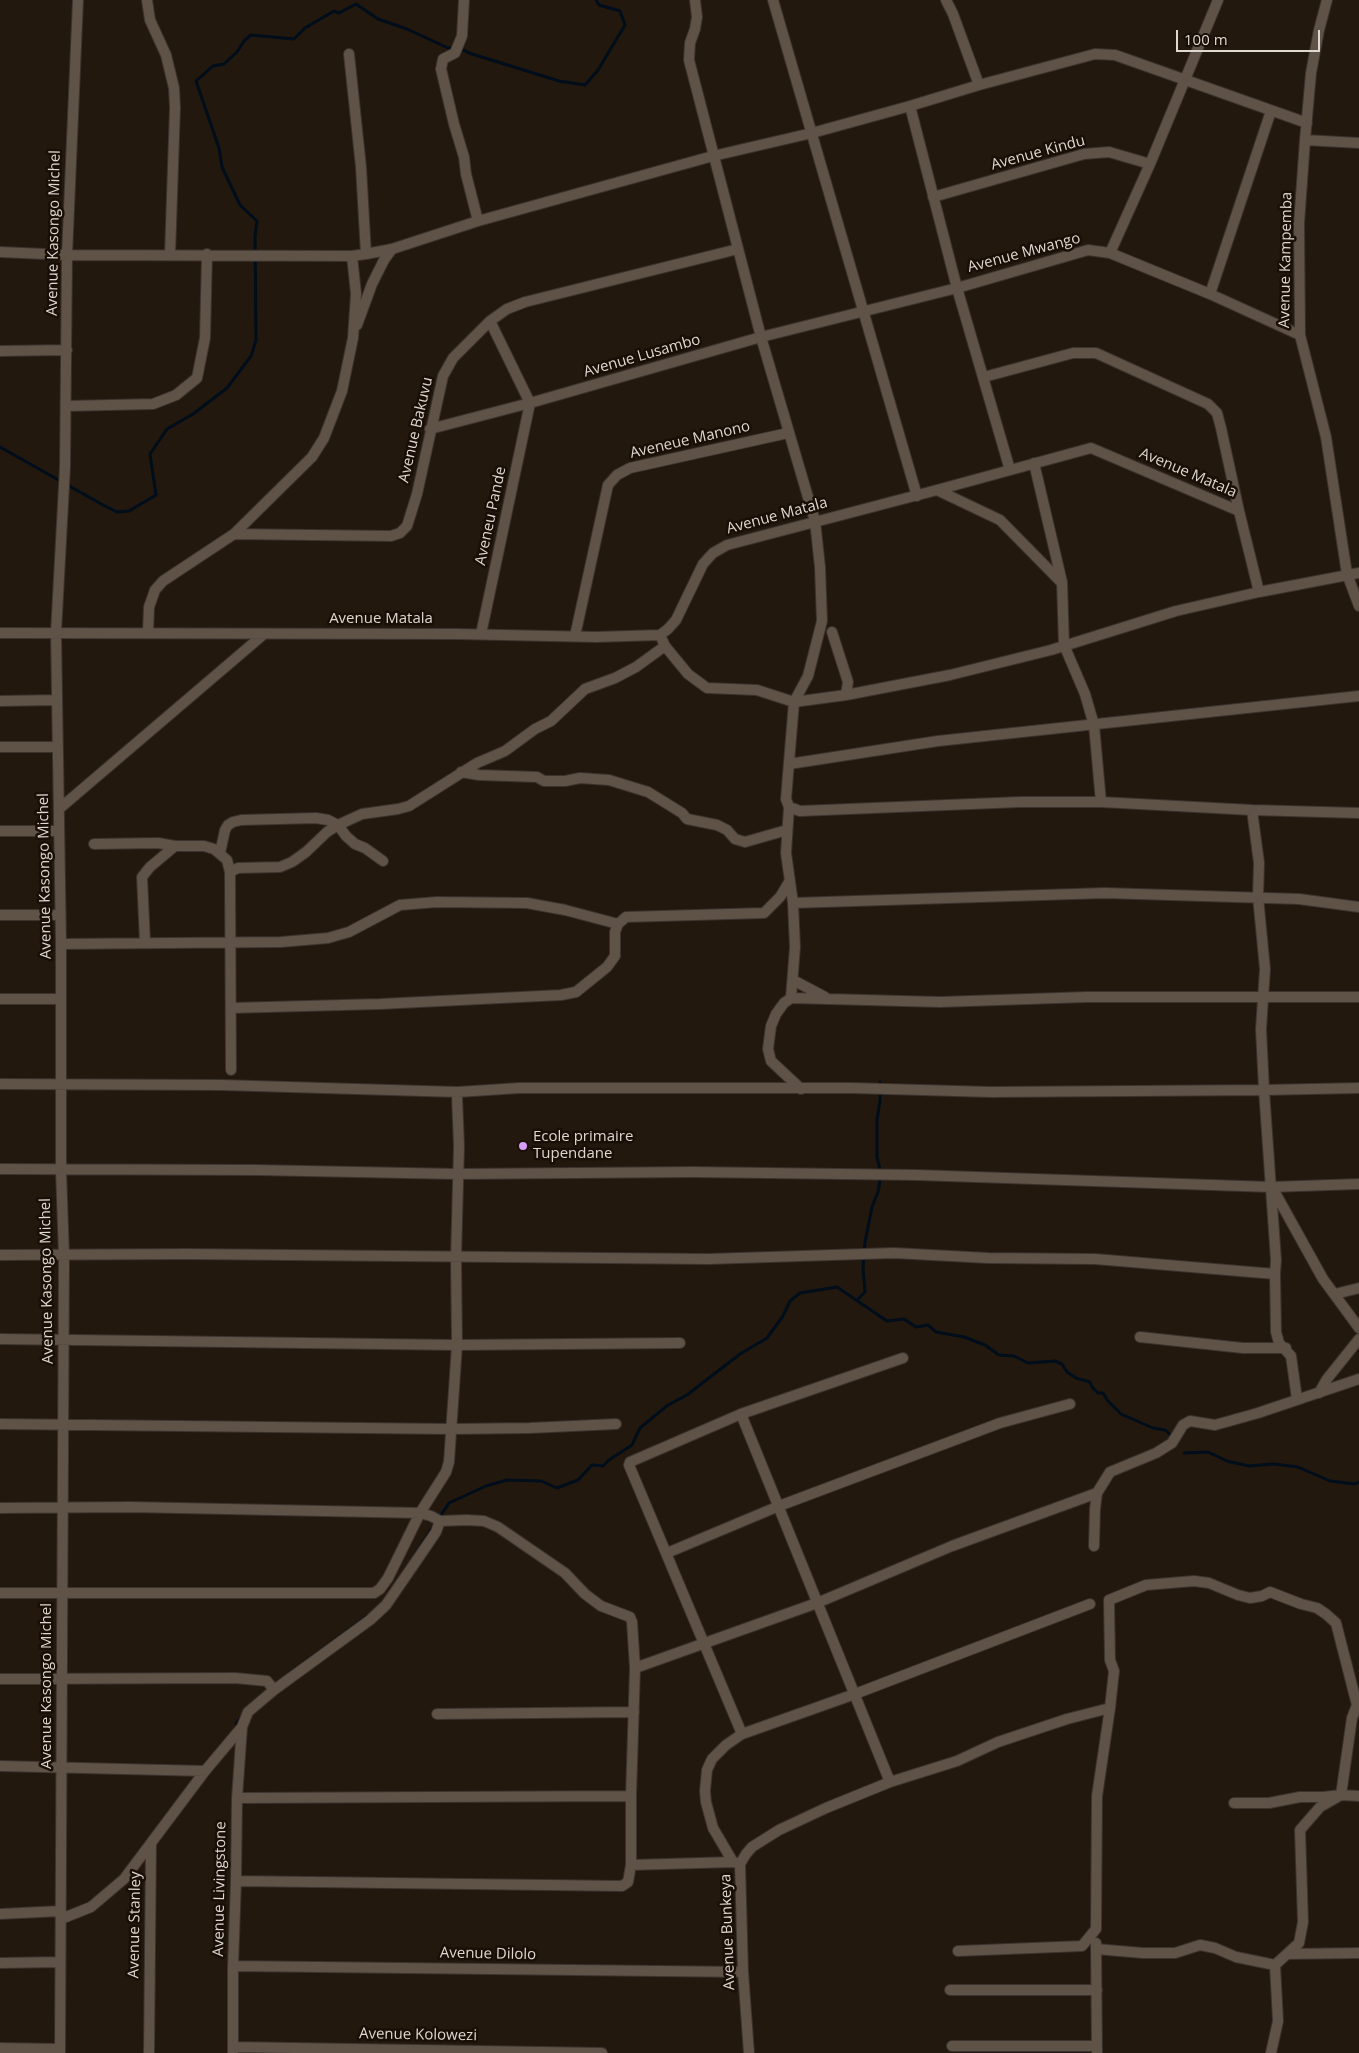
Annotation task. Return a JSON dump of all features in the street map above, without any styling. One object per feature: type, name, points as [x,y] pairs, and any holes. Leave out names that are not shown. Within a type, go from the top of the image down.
[{"type":"street","name":"Avenue Kasongo Michel","points":[[60,2051],[64,1256],[60,1170],[62,999],[56,633],[64,510],[67,406],[67,255],[78,0]]},
{"type":"street","points":[[147,0],[150,20],[166,55],[175,102],[170,254]]},
{"type":"street","points":[[464,0],[462,36],[455,53],[443,59],[441,69],[464,157],[478,221]]},
{"type":"street","points":[[695,0],[697,16],[690,43],[689,60],[761,337],[815,521],[821,576],[822,621],[808,676],[794,702],[786,799],[789,807],[786,853],[788,882],[793,903],[795,947],[791,998]]},
{"type":"street","points":[[773,0],[862,313],[917,496]]},
{"type":"street","points":[[946,0],[979,85]]},
{"type":"street","points":[[1110,253],[1150,164],[1218,0]]},
{"type":"street","name":"Avenue Kampemba","points":[[1327,0],[1318,30],[1311,73],[1305,140],[1299,224],[1300,335],[1326,437],[1347,574],[1359,606]]},
{"type":"street","points":[[350,54],[361,168],[366,254]]},
{"type":"street","points":[[0,252],[67,255],[352,256],[366,254],[713,156],[812,133],[1095,54],[1116,54],[1307,123]]},
{"type":"street","points":[[910,106],[957,288],[1010,470]]},
{"type":"street","points":[[1210,294],[1271,111]]},
{"type":"street","points":[[1305,140],[1359,144]]},
{"type":"street","name":"Avenue Kindu","points":[[933,197],[1084,154],[1109,152],[1150,164]]},
{"type":"street","points":[[148,633],[149,607],[155,590],[163,581],[234,534],[312,457],[324,438],[342,391],[353,338],[372,284],[392,248]]},
{"type":"street","name":"Avenue Bakuvu","points":[[234,534],[391,536],[400,533],[406,526],[417,494],[443,376],[453,358],[490,321],[507,309],[525,302],[738,249]]},
{"type":"street","name":"Avenue Mwango","points":[[862,313],[1088,250],[1110,253],[1210,294],[1300,335]]},
{"type":"street","points":[[67,406],[153,404],[176,395],[197,378],[205,338],[207,254]]},
{"type":"street","points":[[352,256],[356,294],[353,338]]},
{"type":"street","name":"Avenue Lusambo","points":[[430,429],[530,403],[761,337],[862,313]]},
{"type":"street","points":[[490,321],[530,403]]},
{"type":"street","points":[[0,351],[67,350]]},
{"type":"street","points":[[984,377],[1072,353],[1096,353],[1208,404],[1217,413],[1239,511]]},
{"type":"street","name":"Aveneu Pande","points":[[481,634],[530,403]]},
{"type":"street","name":"Aveneue Manono","points":[[575,636],[608,485],[617,474],[630,468],[788,434]]},
{"type":"street","name":"Avenue Matala","points":[[0,633],[660,636],[676,620],[703,564],[713,553],[727,545],[917,496],[1091,448],[1239,511],[1259,592]]},
{"type":"street","points":[[1034,463],[1062,582],[1064,645],[1086,694],[1094,725],[1101,802]]},
{"type":"street","points":[[937,490],[1000,520],[1062,582]]},
{"type":"street","points":[[660,636],[665,646],[688,674],[707,688],[757,690],[794,702],[846,695],[950,675],[1064,645],[1176,611],[1259,592],[1359,573]]},
{"type":"street","points":[[832,632],[848,682],[846,695]]},
{"type":"street","points":[[59,809],[264,634]]},
{"type":"street","points":[[230,872],[238,868],[280,867],[292,862],[306,852],[326,832],[338,825],[362,814],[409,806],[460,772],[488,757],[505,751],[535,729],[551,721],[585,689],[615,678],[636,667],[665,646]]},
{"type":"street","points":[[789,764],[938,742],[1359,696]]},
{"type":"street","points":[[0,701],[57,700]]},
{"type":"street","points":[[0,747],[57,747]]},
{"type":"street","points":[[460,772],[479,775],[537,777],[544,781],[565,781],[580,778],[609,780],[648,792],[682,813],[687,819],[717,825],[727,830],[735,839],[745,842],[787,830]]},
{"type":"street","points":[[789,807],[800,811],[1020,802],[1101,802],[1252,810],[1359,813]]},
{"type":"street","points":[[1252,810],[1259,863],[1258,897],[1265,969],[1261,1029],[1276,1260],[1276,1332],[1279,1343],[1286,1348],[1291,1356],[1297,1399]]},
{"type":"street","points":[[220,853],[225,830],[228,825],[234,822],[316,818],[328,820],[338,825],[355,844],[365,848],[383,861]]},
{"type":"street","points":[[0,831],[59,831]]},
{"type":"street","points":[[94,844],[158,843],[175,846],[204,846],[214,849],[227,860],[230,872],[231,1070]]},
{"type":"street","points":[[145,942],[142,877],[150,867],[175,846]]},
{"type":"street","points":[[231,1008],[380,1004],[561,995],[576,992],[607,967],[614,956],[615,932],[618,924],[626,917],[764,913],[780,897],[788,882]]},
{"type":"street","points":[[793,903],[1105,893],[1299,899],[1359,907]]},
{"type":"street","points":[[61,944],[281,942],[328,938],[349,932],[400,905],[437,902],[527,903],[565,910],[618,924]]},
{"type":"street","points":[[0,915],[60,915]]},
{"type":"street","points":[[793,980],[833,1000]]},
{"type":"street","points":[[801,1089],[779,1071],[771,1061],[768,1049],[771,1026],[776,1014],[784,1003],[791,998],[940,1002],[1087,997],[1359,997]]},
{"type":"street","points":[[0,999],[62,999]]},
{"type":"street","points":[[0,1084],[221,1085],[458,1092],[529,1088],[991,1092],[1359,1088]]},
{"type":"street","points":[[0,1593],[374,1593],[380,1589],[388,1578],[420,1513],[446,1472],[449,1462],[457,1345],[458,1092]]},
{"type":"street","points":[[0,1169],[256,1170],[457,1174],[682,1172],[918,1174],[1271,1186],[1359,1184]]},
{"type":"street","points":[[1271,1186],[1323,1279],[1359,1328]]},
{"type":"street","points":[[0,1255],[187,1254],[708,1259],[894,1253],[988,1258],[1095,1259],[1275,1274]]},
{"type":"street","points":[[1335,1294],[1359,1288]]},
{"type":"street","points":[[1140,1337],[1243,1348],[1286,1348]]},
{"type":"street","points":[[0,1339],[457,1345],[680,1342]]},
{"type":"street","points":[[1319,1393],[1327,1379],[1359,1339]]},
{"type":"street","points":[[742,1734],[628,1464],[741,1414],[903,1358]]},
{"type":"street","points":[[1094,1546],[1095,1509],[1098,1493],[1110,1472],[1156,1453],[1172,1443],[1184,1425],[1190,1421],[1215,1425],[1258,1414],[1359,1379]]},
{"type":"street","points":[[667,1553],[779,1506],[1000,1422],[1070,1404]]},
{"type":"street","points":[[741,1414],[890,1782]]},
{"type":"street","points":[[0,1424],[451,1429],[616,1424]]},
{"type":"street","points":[[634,1668],[817,1603],[952,1546],[1098,1493]]},
{"type":"street","points":[[0,1508],[420,1513],[436,1518],[484,1521],[498,1527],[565,1573],[585,1594],[601,1606],[630,1617],[632,1622],[634,1668],[634,1712],[631,1865],[628,1882],[622,1886],[236,1881]]},
{"type":"street","points":[[0,1914],[61,1915],[91,1907],[124,1879],[205,1771],[242,1727],[248,1712],[270,1686],[370,1620],[386,1605],[436,1532],[436,1518]]},
{"type":"street","points":[[952,2046],[1097,2049],[1097,1796],[1114,1672],[1110,1660],[1109,1600],[1146,1585],[1181,1581],[1209,1583],[1250,1598],[1262,1596],[1270,1592],[1301,1604],[1318,1608],[1326,1614],[1336,1623],[1358,1705],[1352,1718],[1341,1795]]},
{"type":"street","points":[[736,1863],[713,1828],[706,1802],[707,1770],[712,1760],[726,1745],[742,1734],[855,1694],[1090,1604]]},
{"type":"street","points":[[0,1679],[235,1678],[270,1686]]},
{"type":"street","name":"Avenue Bunkeya","points":[[749,2053],[736,1863],[752,1847],[779,1830],[826,1808],[890,1782],[957,1761],[998,1742],[1067,1719],[1110,1708]]},
{"type":"street","points":[[437,1714],[634,1712]]},
{"type":"street","name":"Avenue Livingstone","points":[[233,2050],[237,1798],[242,1727]]},
{"type":"street","points":[[0,1766],[205,1771]]},
{"type":"street","points":[[1275,1965],[1299,1943],[1303,1922],[1300,1830],[1320,1807],[1341,1795]]},
{"type":"street","points":[[237,1798],[631,1796]]},
{"type":"street","points":[[1234,1803],[1269,1803],[1300,1797],[1359,1796]]},
{"type":"street","name":"Avenue Stanley","points":[[149,2053],[151,1843]]},
{"type":"street","points":[[631,1865],[736,1863]]},
{"type":"street","points":[[958,1951],[1082,1946],[1096,1929]]},
{"type":"street","points":[[1096,1949],[1143,1953],[1175,1953],[1200,1945],[1215,1948],[1236,1958],[1275,1965]]},
{"type":"street","points":[[1287,1954],[1359,1953]]},
{"type":"street","points":[[0,1963],[60,1962]]},
{"type":"street","points":[[1271,2053],[1278,2020],[1275,1965]]},
{"type":"street","name":"Avenue Dilolo","points":[[233,1966],[743,1972]]},
{"type":"street","points":[[950,1990],[1096,1990]]},
{"type":"street","points":[[0,2048],[60,2051]]},
{"type":"street","name":"Avenue Kolowezi","points":[[233,2050],[602,2053]]},
{"type":"waterway","points":[[0,447],[117,512],[129,511],[156,495],[150,454],[167,429],[193,414],[227,388],[251,356],[256,340],[255,236],[257,221],[240,205],[222,167],[219,148],[196,81],[213,66],[224,64],[251,35],[294,39],[305,28],[334,11],[339,13],[356,4],[378,19],[407,29],[448,48],[458,47],[469,53],[559,81],[585,85],[598,70],[625,25],[620,11],[599,5],[596,0]]},
{"type":"waterway","points":[[857,1300],[865,1292],[863,1268],[865,1242],[881,1174],[877,1157],[877,1119],[880,1101],[880,1082]]},
{"type":"waterway","points":[[439,1518],[449,1503],[486,1486],[507,1480],[541,1481],[557,1488],[578,1480],[592,1465],[603,1466],[632,1445],[640,1428],[668,1405],[687,1395],[740,1354],[767,1338],[783,1316],[790,1301],[800,1293],[837,1287],[887,1321],[904,1319],[916,1327],[928,1325],[936,1332],[964,1337],[985,1345],[999,1355],[1014,1356],[1028,1363],[1055,1361],[1062,1364],[1067,1372],[1076,1378],[1090,1382],[1098,1393],[1103,1393],[1121,1414],[1153,1428],[1165,1430],[1174,1438]]},
{"type":"waterway","points":[[1184,1453],[1208,1452],[1227,1461],[1249,1466],[1274,1464],[1298,1467],[1330,1481],[1355,1484],[1359,1482]]},
{"type":"waterway","points":[[416,1553],[434,1525]]},
{"type":"waterway","points":[[291,1672],[370,1614]]},
{"type":"waterway","points":[[236,1724],[242,1716]]},
{"type":"place","name":"Ecole primaire Tupendane","points":[[523,1146]]}]
